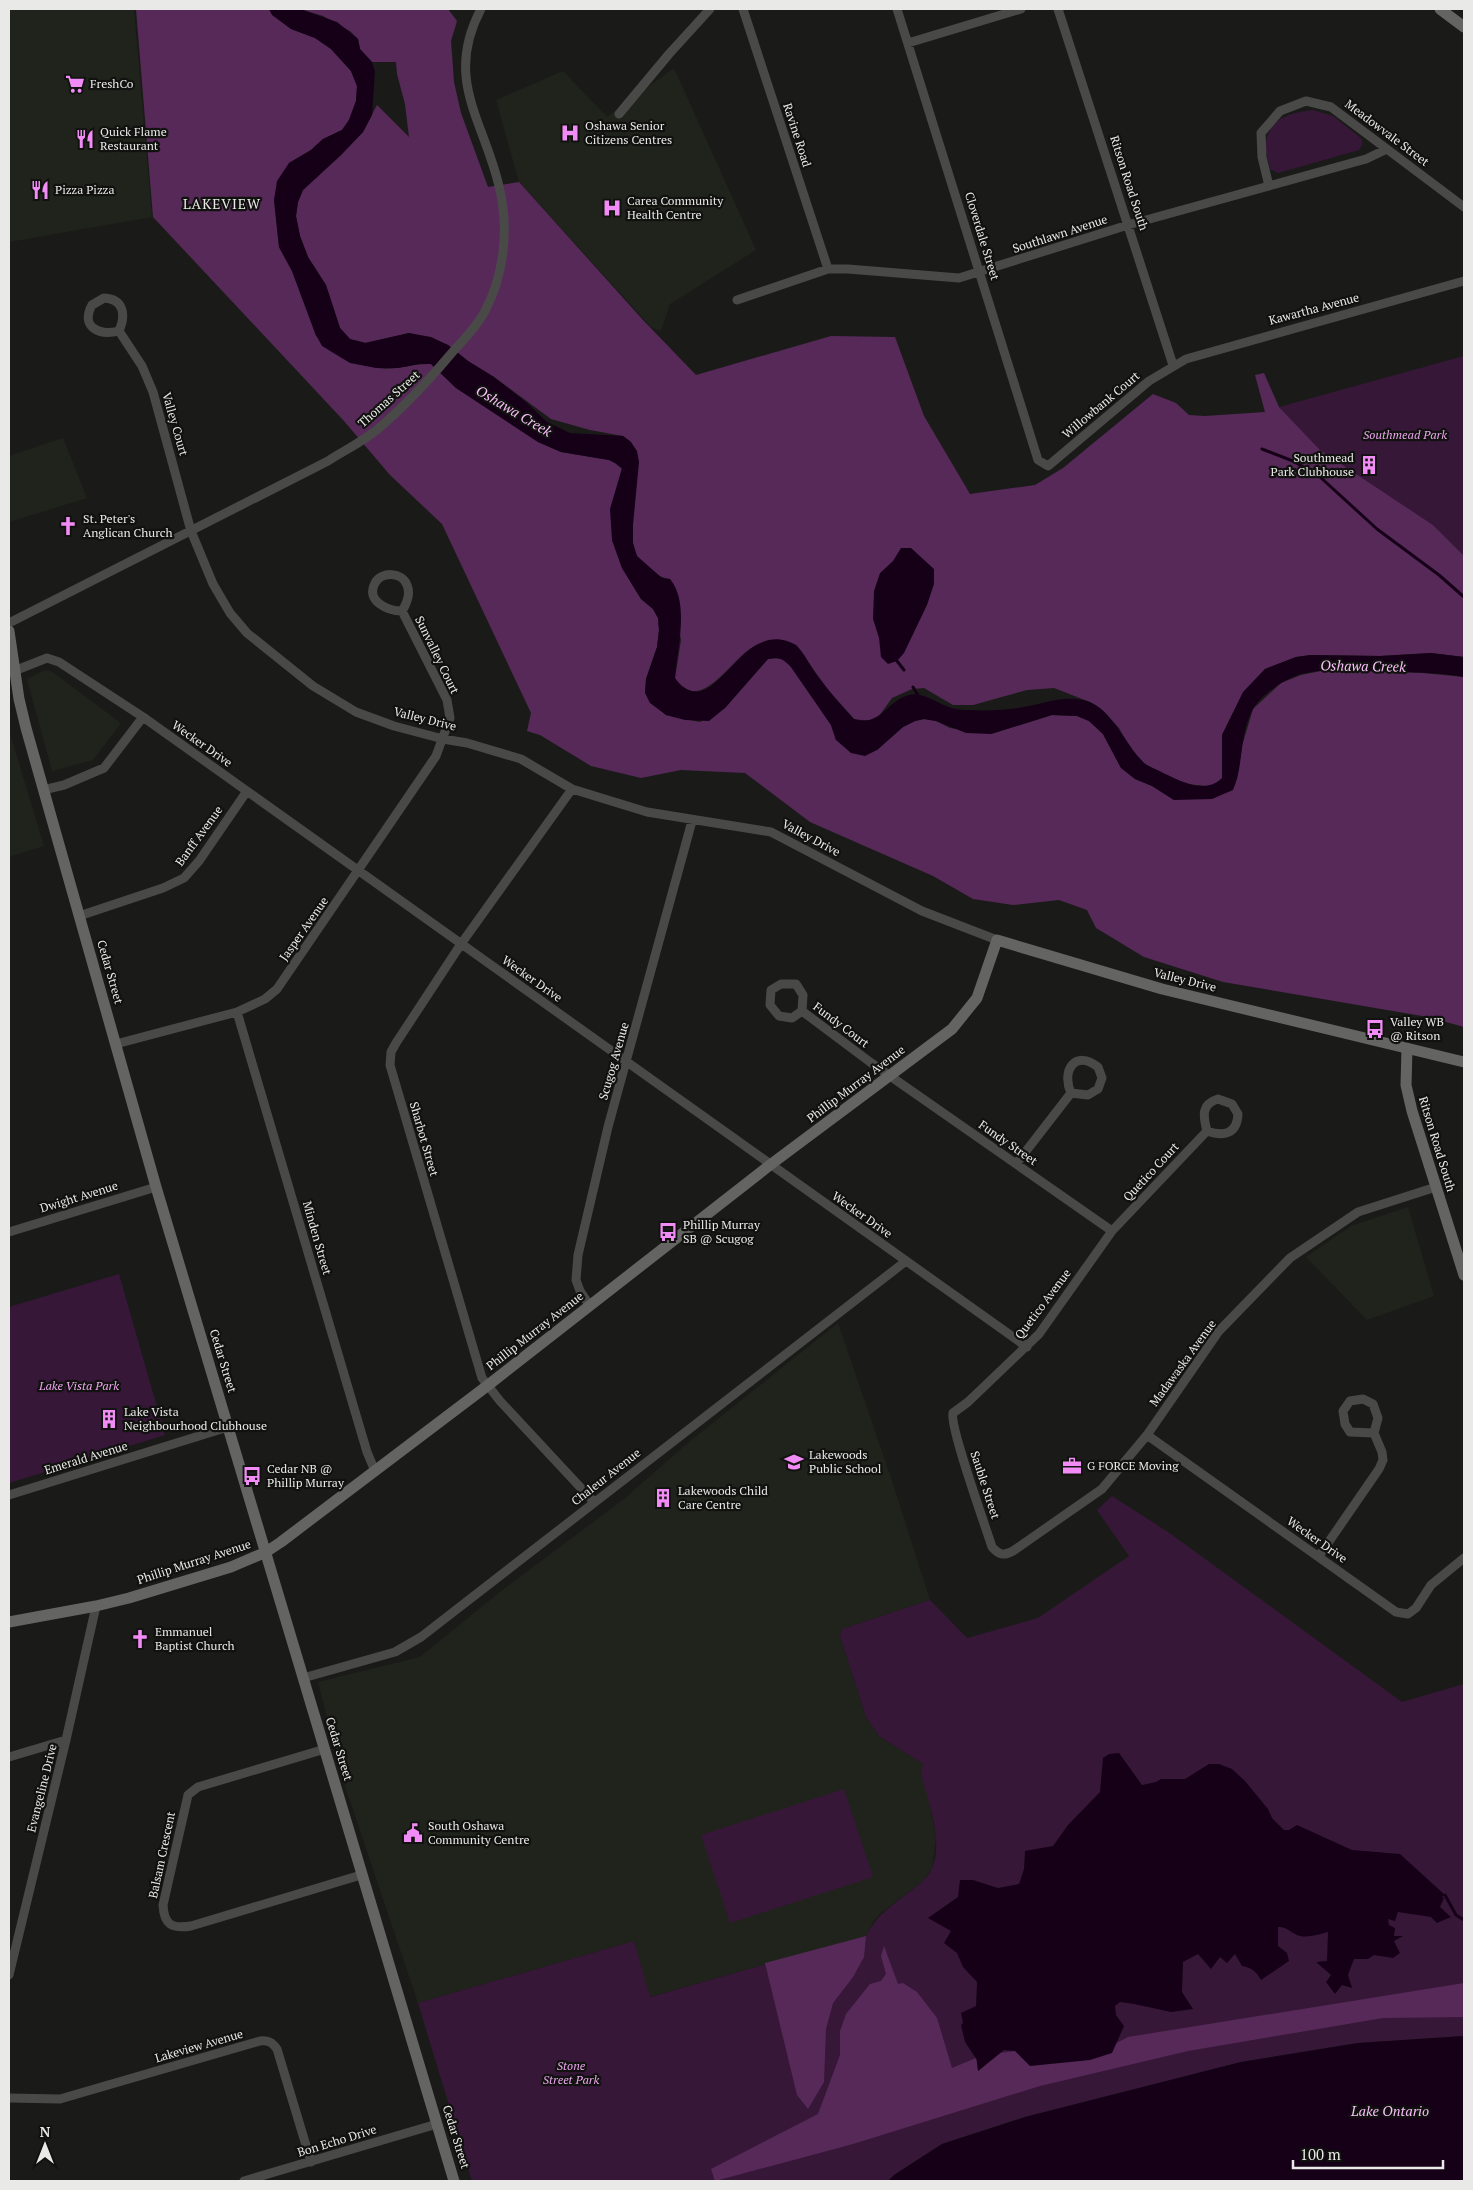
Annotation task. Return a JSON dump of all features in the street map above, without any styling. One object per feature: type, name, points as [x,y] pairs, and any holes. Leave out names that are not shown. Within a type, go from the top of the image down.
[{"type":"street","name":"Thomas Street","points":[[9,623],[328,461],[378,429],[421,389],[468,335],[485,312],[494,289],[500,267],[505,232],[499,185],[476,120],[465,74],[465,54],[469,34],[481,9]]},
{"type":"street","points":[[619,114],[669,54],[710,9]]},
{"type":"street","name":"Ravine Road","points":[[742,9],[828,269]]},
{"type":"street","name":"Cloverdale Street","points":[[897,9],[1038,460],[1048,466]]},
{"type":"street","points":[[908,43],[1021,9]]},
{"type":"street","name":"Ritson Road South","points":[[1058,9],[1172,365]]},
{"type":"street","points":[[1440,9],[1464,27]]},
{"type":"street","name":"Meadowvale Street","points":[[1269,186],[1262,157],[1261,133],[1280,111],[1306,101],[1331,107],[1464,207]]},
{"type":"street","name":"Southlawn Avenue","points":[[737,300],[828,269],[959,278],[1128,225],[1366,160],[1387,150]]},
{"type":"street","name":"Kawartha Avenue","points":[[1172,365],[1202,354],[1464,281]]},
{"type":"street","points":[[110,298],[119,303],[124,312],[124,318],[119,331],[106,334],[94,329],[88,317],[89,310],[95,301],[110,298]]},
{"type":"street","name":"Valley Court","points":[[119,331],[142,366],[153,392],[191,531]]},
{"type":"street","name":"Willowbank Court","points":[[1048,466],[1136,391],[1172,365]]},
{"type":"street","name":"Valley Drive","points":[[191,531],[213,584],[230,613],[247,633],[313,686],[356,712],[394,726],[443,739],[467,743],[521,759],[572,789],[647,812],[692,821],[772,832],[922,911],[997,940],[1162,989],[1464,1062]]},
{"type":"street","name":"Sunvalley Court","points":[[392,574],[399,576],[405,581],[409,595],[402,611],[392,611],[383,608],[377,600],[373,592],[375,583],[382,576],[392,574]]},
{"type":"street","name":"Sunvalley Court","points":[[402,611],[447,700],[450,718],[443,739]]},
{"type":"street","name":"Cedar Street","points":[[9,631],[14,670],[24,718],[43,790],[156,1187],[454,2181]]},
{"type":"street","name":"Wecker Drive","points":[[14,670],[47,658],[59,662],[143,717],[770,1166],[1027,1347]]},
{"type":"street","points":[[43,790],[64,785],[104,768],[143,717]]},
{"type":"street","name":"Jasper Avenue","points":[[116,1044],[237,1012],[265,999],[277,989],[359,872],[436,756],[443,739]]},
{"type":"street","name":"Sharbot Street","points":[[572,789],[461,944],[396,1043],[391,1052],[390,1065],[478,1368],[487,1386],[594,1502]]},
{"type":"street","name":"Banff Avenue","points":[[79,916],[163,888],[184,878],[199,861],[247,791]]},
{"type":"street","name":"Scugog Avenue","points":[[590,1306],[580,1291],[576,1280],[577,1263],[608,1126],[692,821]]},
{"type":"street","name":"Phillip Murray Avenue","points":[[9,1622],[96,1606],[231,1566],[266,1552],[487,1386],[770,1166],[952,1028],[977,998],[997,940]]},
{"type":"street","name":"Fundy Court","points":[[802,1011],[890,1076]]},
{"type":"street","name":"Minden Street","points":[[237,1012],[374,1471]]},
{"type":"street","name":"Ritson Road South","points":[[1407,1048],[1406,1074],[1409,1099],[1464,1275]]},
{"type":"street","points":[[1080,1061],[1087,1061],[1098,1067],[1102,1078],[1098,1089],[1088,1095],[1071,1093],[1066,1077],[1070,1067],[1080,1061]]},
{"type":"street","name":"Fundy Street","points":[[890,1076],[1112,1231]]},
{"type":"street","points":[[1016,1164],[1071,1093]]},
{"type":"street","points":[[1218,1099],[1232,1104],[1238,1114],[1236,1127],[1226,1133],[1214,1134],[1207,1131],[1203,1113],[1206,1106],[1218,1099]]},
{"type":"street","name":"Quetico Court","points":[[1112,1231],[1207,1131]]},
{"type":"street","name":"Dwight Avenue","points":[[9,1232],[156,1187]]},
{"type":"street","name":"Madawaska Avenue","points":[[992,1547],[999,1554],[1009,1553],[1102,1489],[1146,1435],[1219,1332],[1290,1258],[1358,1212],[1436,1187]]},
{"type":"street","name":"Quetico Avenue","points":[[955,1430],[952,1417],[956,1409],[968,1402],[1039,1334],[1112,1231]]},
{"type":"street","name":"Chaleur Avenue","points":[[303,1678],[380,1657],[407,1647],[906,1261]]},
{"type":"street","points":[[1319,1556],[1379,1469],[1383,1460],[1382,1452],[1374,1433],[1378,1418],[1373,1404],[1363,1398],[1350,1401],[1343,1411],[1345,1424],[1350,1432],[1374,1433]]},
{"type":"street","name":"Emerald Avenue","points":[[9,1495],[228,1427]]},
{"type":"street","name":"Sauble Street","points":[[955,1430],[992,1547]]},
{"type":"street","name":"Wecker Drive","points":[[1146,1435],[1396,1612],[1408,1614],[1416,1608],[1431,1586],[1464,1558]]},
{"type":"street","name":"Evangeline Drive","points":[[9,1975],[66,1740],[96,1606]]},
{"type":"street","points":[[9,1757],[66,1740]]},
{"type":"street","name":"Balsam Crescent","points":[[325,1749],[198,1787],[188,1795],[163,1905],[164,1915],[169,1924],[178,1928],[191,1926],[361,1875]]},
{"type":"street","name":"Lakeview Avenue","points":[[9,2098],[60,2099],[260,2041],[267,2041],[271,2042],[277,2049],[311,2162]]},
{"type":"street","name":"Bon Echo Drive","points":[[244,2181],[437,2124]]},
{"type":"shaded area","points":[[9,9],[134,9],[152,217],[9,242]]},
{"type":"shaded area","points":[[136,9],[269,9],[273,15],[291,29],[315,38],[331,49],[351,71],[357,86],[356,101],[349,120],[342,130],[323,139],[311,150],[289,163],[274,200],[279,247],[292,271],[316,336],[373,367],[385,369],[431,364],[456,388],[538,442],[561,452],[609,460],[622,469],[612,540],[622,568],[641,599],[653,609],[658,618],[657,647],[646,679],[645,693],[666,715],[700,722],[725,708],[768,659],[778,658],[791,667],[831,725],[836,740],[877,750],[903,727],[924,719],[936,721],[950,728],[991,734],[1052,715],[1077,716],[1089,721],[1103,734],[1121,768],[1135,779],[1152,786],[1174,800],[1237,780],[1242,746],[1253,709],[1281,683],[1301,675],[1326,670],[1423,673],[1464,677],[1464,1027],[1428,1017],[1223,982],[1144,957],[1096,928],[1087,910],[1059,900],[1013,905],[973,899],[933,876],[810,822],[745,773],[681,770],[641,778],[591,766],[540,735],[527,731],[531,713],[442,524],[390,475],[344,421],[153,217]]},
{"type":"shaded area","points":[[300,9],[448,9],[457,21],[451,41],[454,82],[461,113],[488,187],[519,182],[643,320],[696,375],[831,336],[895,337],[924,416],[970,494],[1035,485],[1063,468],[1153,394],[1176,403],[1189,415],[1205,416],[1265,412],[1255,375],[1264,373],[1279,407],[1320,450],[1433,525],[1464,556],[1464,657],[1431,653],[1380,656],[1311,655],[1296,657],[1265,669],[1243,693],[1222,735],[1222,778],[1216,784],[1208,786],[1185,784],[1145,764],[1130,748],[1119,728],[1106,714],[1090,702],[1054,688],[1027,690],[973,705],[953,705],[924,688],[912,689],[892,698],[879,716],[869,721],[854,719],[828,690],[796,645],[769,642],[761,643],[751,648],[707,687],[696,691],[685,689],[675,678],[681,640],[670,579],[656,574],[643,564],[637,556],[633,543],[631,442],[623,436],[590,430],[551,419],[448,345],[409,333],[366,343],[350,339],[340,328],[326,285],[308,257],[300,236],[296,216],[298,202],[303,190],[363,132],[377,105],[409,137],[405,104],[397,74],[396,62],[372,62],[360,49],[358,39],[350,31],[323,16]]},
{"type":"shaded area","points":[[674,68],[756,250],[670,304],[661,331],[651,327],[519,182],[496,100],[563,71],[607,117]]},
{"type":"shaded area","points":[[63,438],[87,498],[9,522],[9,456]]},
{"type":"shaded area","points":[[45,670],[51,671],[121,723],[93,760],[52,771],[27,679]]},
{"type":"shaded area","points":[[9,730],[44,846],[9,857]]},
{"type":"shaded area","points":[[1408,1207],[1434,1296],[1367,1320],[1306,1257],[1351,1226]]},
{"type":"shaded area","points":[[838,1323],[930,1600],[842,1629],[840,1636],[866,1717],[879,1736],[923,1764],[936,1838],[932,1868],[923,1881],[874,1920],[866,1936],[649,1997],[634,1941],[418,2003],[343,1780],[318,1682],[420,1657],[501,1591],[624,1499],[689,1442]]},
{"type":"shaded area","points":[[866,1936],[864,1957],[853,1977],[833,2003],[826,2029],[824,2082],[808,2109],[797,2095],[765,1963]]},
{"type":"shaded area","points":[[884,1946],[898,1984],[903,1983],[917,1992],[937,2018],[952,2068],[976,2058],[978,2071],[1000,2053],[1015,2051],[1091,2056],[1128,2037],[1464,1983],[1464,2017],[1383,2018],[1188,2051],[1040,2086],[853,2144],[715,2181],[711,2169],[818,2114],[840,2055],[840,2031],[846,2014],[870,1984],[881,1981],[886,1974],[881,1956]]},
{"type":"green space","points":[[1313,110],[1333,116],[1362,139],[1362,145],[1359,150],[1278,173],[1270,169],[1266,145],[1268,134],[1272,127],[1290,115]]},
{"type":"green space","name":"Southmead Park","points":[[1464,356],[1464,556],[1433,525],[1320,450],[1279,407]]},
{"type":"green space","name":"Lake Vista Park","points":[[119,1274],[165,1435],[9,1483],[9,1307]]},
{"type":"green space","name":"Stone Street Park","points":[[1112,1496],[1168,1532],[1402,1702],[1464,1684],[1464,2036],[1358,2043],[1241,2062],[1025,2117],[942,2144],[894,2175],[888,2181],[472,2181],[418,2003],[634,1941],[650,1997],[866,1936],[884,1912],[928,1875],[935,1858],[936,1834],[921,1774],[923,1764],[879,1736],[866,1717],[840,1636],[842,1629],[930,1600],[967,1638],[1038,1618],[1129,1556],[1097,1510]]},
{"type":"green space","points":[[844,1789],[873,1877],[730,1923],[701,1835]]},
{"type":"water","name":"Oshawa Creek","points":[[269,9],[300,9],[337,22],[358,39],[360,49],[372,62],[375,71],[372,115],[363,132],[303,190],[298,202],[296,216],[300,236],[308,257],[326,285],[340,328],[350,339],[365,343],[409,333],[431,337],[448,345],[468,361],[494,377],[526,402],[547,422],[570,433],[623,436],[631,442],[637,451],[639,462],[633,543],[637,556],[662,578],[670,579],[676,589],[680,601],[681,627],[675,678],[685,688],[698,691],[708,688],[717,682],[753,647],[774,639],[787,641],[800,649],[821,681],[854,719],[863,721],[877,717],[894,702],[914,694],[952,708],[964,710],[1004,710],[1056,700],[1079,699],[1096,705],[1103,711],[1145,764],[1177,780],[1193,785],[1208,786],[1222,778],[1222,735],[1243,692],[1265,669],[1296,657],[1311,655],[1380,656],[1431,653],[1464,657],[1464,677],[1419,672],[1337,670],[1310,672],[1288,679],[1267,693],[1253,709],[1243,739],[1239,770],[1233,790],[1212,799],[1174,800],[1152,786],[1135,779],[1121,768],[1103,734],[1089,721],[1077,716],[1052,715],[991,734],[966,733],[936,721],[924,719],[903,727],[877,750],[865,756],[851,753],[836,740],[831,725],[791,667],[778,658],[768,659],[725,708],[709,721],[685,720],[666,715],[650,703],[645,693],[646,679],[657,647],[658,618],[653,609],[641,599],[622,568],[612,540],[610,509],[622,468],[609,460],[561,452],[538,442],[456,388],[431,364],[398,368],[376,368],[350,363],[322,346],[292,271],[279,247],[274,200],[277,181],[289,163],[311,150],[323,139],[342,130],[349,120],[356,101],[357,86],[351,71],[331,49],[315,38],[291,29],[272,15]]},
{"type":"water","points":[[901,548],[911,548],[934,569],[934,584],[927,605],[904,653],[897,661],[888,664],[881,657],[879,638],[873,619],[874,591],[880,573],[893,561]]},
{"type":"water","points":[[1119,1753],[1142,1785],[1161,1779],[1185,1779],[1209,1764],[1219,1764],[1232,1769],[1245,1781],[1268,1809],[1272,1818],[1284,1830],[1289,1830],[1297,1825],[1352,1850],[1400,1854],[1445,1895],[1442,1897],[1444,1898],[1440,1907],[1451,1917],[1437,1923],[1431,1917],[1398,1912],[1395,1921],[1388,1919],[1389,1925],[1395,1928],[1394,1936],[1403,1936],[1394,1941],[1400,1953],[1393,1958],[1374,1955],[1368,1959],[1354,1959],[1348,1975],[1352,1988],[1342,1985],[1335,1994],[1326,1982],[1331,1975],[1316,1962],[1327,1961],[1328,1932],[1314,1936],[1303,1936],[1278,1927],[1278,1946],[1287,1953],[1289,1961],[1261,1980],[1253,1970],[1242,1966],[1235,1954],[1227,1963],[1220,1957],[1211,1969],[1198,1954],[1183,1962],[1182,1992],[1193,2009],[1171,2012],[1120,2002],[1115,2006],[1116,2015],[1124,2026],[1112,2053],[1090,2060],[1030,2066],[1015,2051],[1004,2050],[978,2071],[977,2060],[965,2042],[961,2025],[963,2023],[961,2013],[976,2006],[977,1982],[963,1967],[957,1953],[944,1943],[951,1931],[928,1918],[958,1897],[960,1880],[973,1880],[998,1888],[1019,1884],[1024,1869],[1025,1851],[1053,1846],[1068,1825],[1100,1792],[1103,1758],[1109,1754]]},
{"type":"water","name":"Lake Ontario","points":[[1464,2036],[1464,2181],[888,2181],[894,2175],[942,2144],[1025,2117],[1241,2062],[1358,2043]]},
{"type":"waterway","points":[[1262,449],[1293,461],[1319,476],[1377,529],[1439,575],[1464,597]]},
{"type":"waterway","points":[[897,661],[904,670]]},
{"type":"waterway","points":[[913,687],[919,697]]},
{"type":"waterway","points":[[1445,1895],[1456,1915],[1464,1920]]},
{"type":"place","name":"FreshCo","points":[[75,84]]},
{"type":"place","name":"Oshawa Senior Citizens Centres","points":[[570,133]]},
{"type":"place","name":"Quick Flame Restaurant","points":[[85,139]]},
{"type":"place","name":"Pizza Pizza","points":[[40,190]]},
{"type":"place","name":"Carea Community Health Centre","points":[[612,208]]},
{"type":"place","name":"Southmead Park Clubhouse","points":[[1369,465]]},
{"type":"place","name":"St. Peter's Anglican Church","points":[[68,526]]},
{"type":"place","name":"Valley WB @ Ritson","points":[[1375,1029]]},
{"type":"place","name":"Phillip Murray SB @ Scugog","points":[[668,1232]]},
{"type":"place","name":"Lake Vista Neighbourhood Clubhouse","points":[[109,1419]]},
{"type":"place","name":"Lakewoods Public School","points":[[794,1462]]},
{"type":"place","name":"G FORCE Moving","points":[[1072,1466]]},
{"type":"place","name":"Cedar NB @ Phillip Murray","points":[[252,1476]]},
{"type":"place","name":"Lakewoods Child Care Centre","points":[[663,1498]]},
{"type":"place","name":"Emmanuel Baptist Church","points":[[140,1639]]},
{"type":"place","name":"South Oshawa Community Centre","points":[[413,1833]]},
{"type":"district","name":"LAKEVIEW","points":[[222,204]]}]
